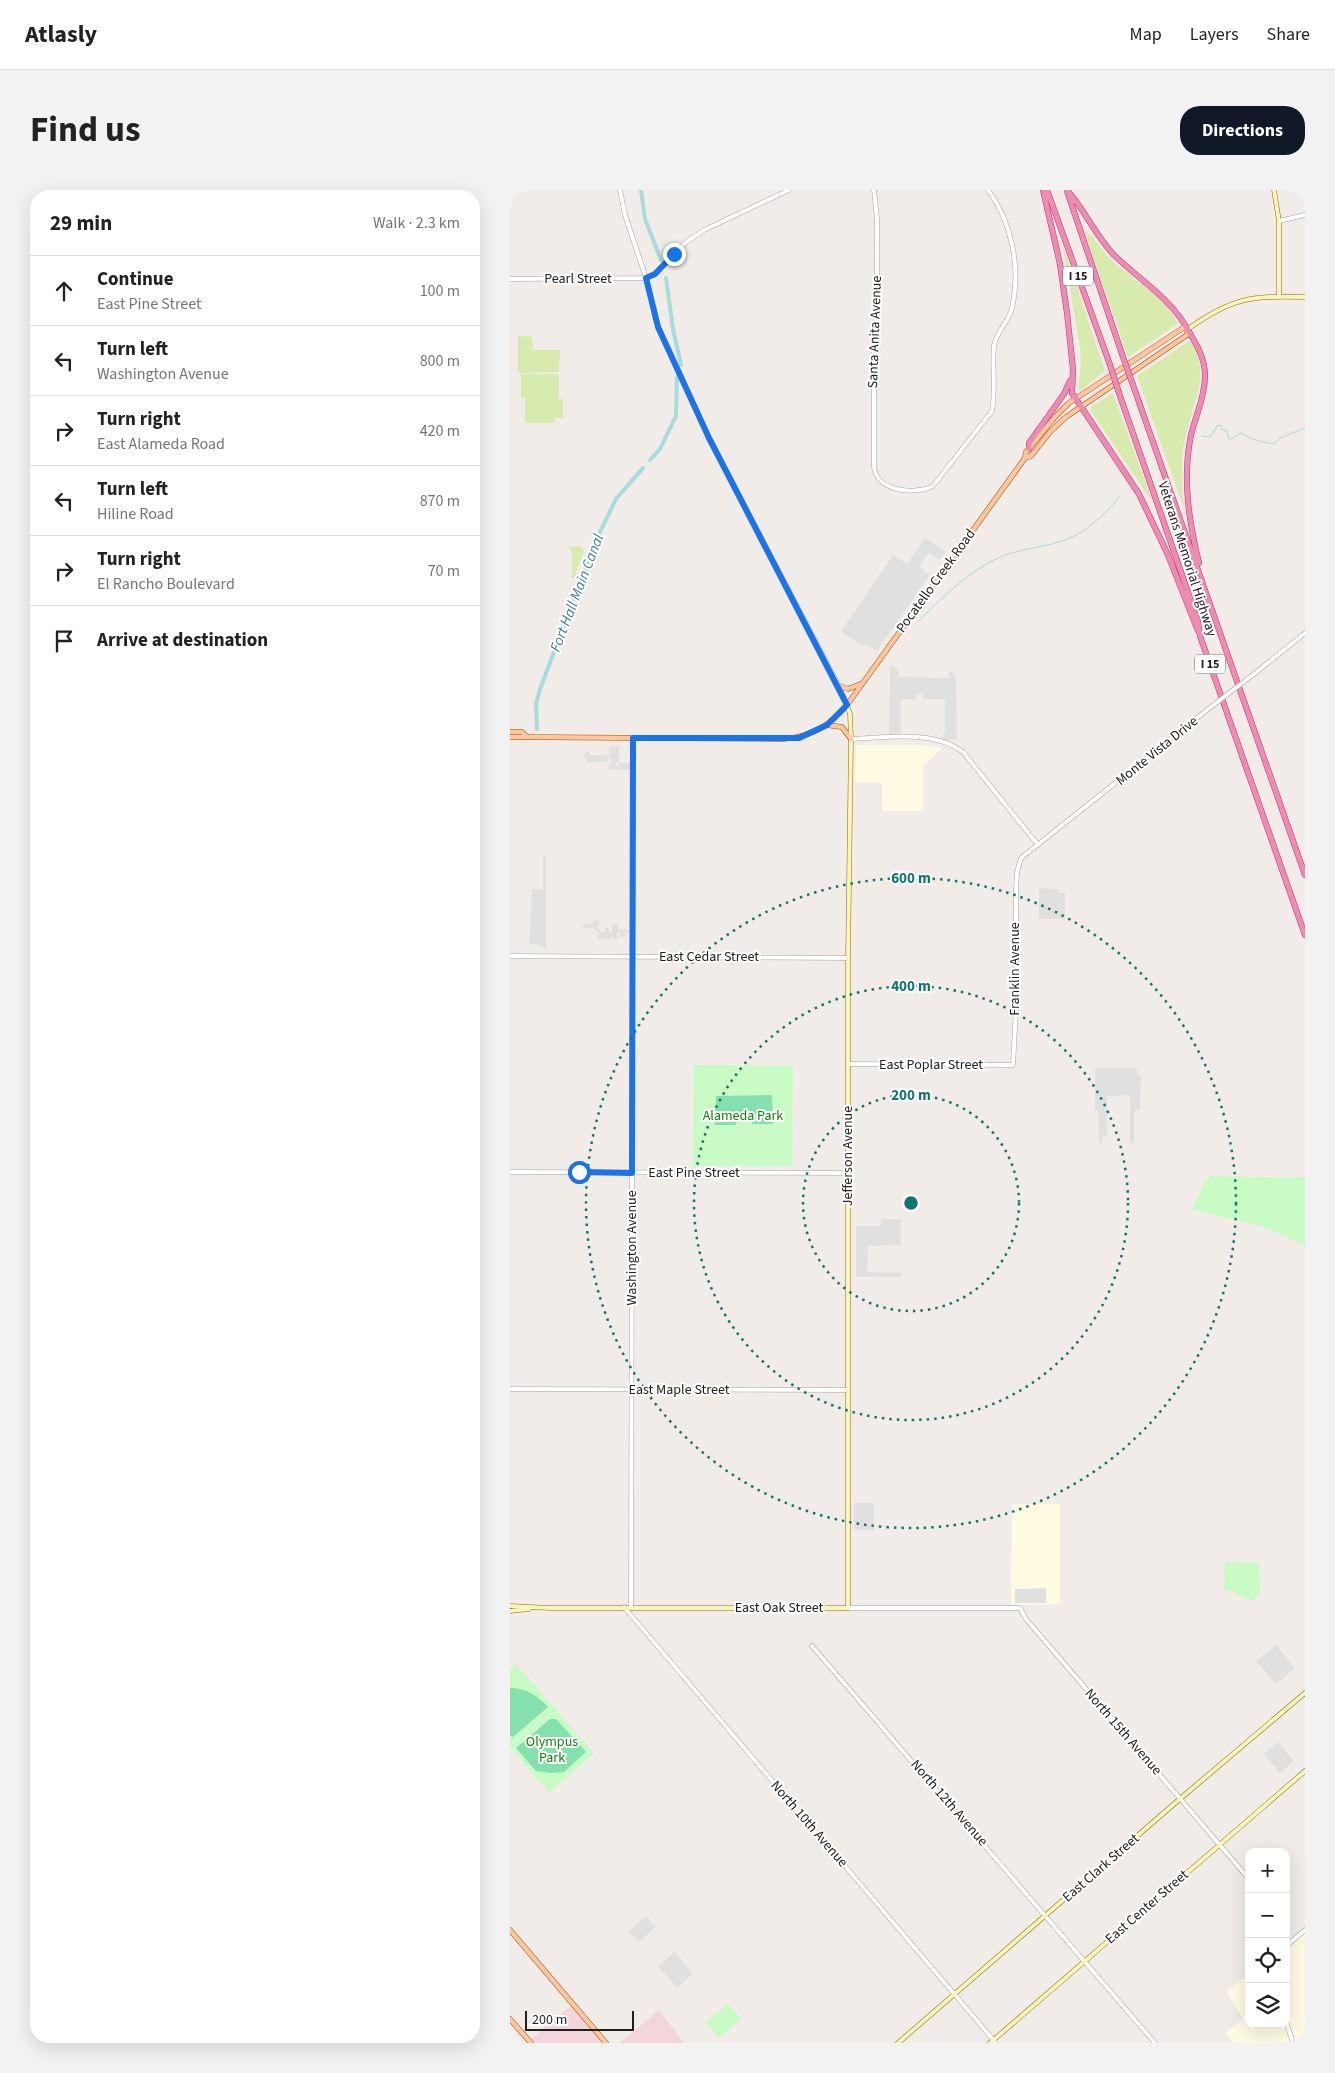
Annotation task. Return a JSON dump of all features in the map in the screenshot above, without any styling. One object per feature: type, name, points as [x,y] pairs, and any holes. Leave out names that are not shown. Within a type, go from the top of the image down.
[{"type":"highway","points":[[1043,190],[1060,264],[1072,350],[1071,388],[1139,494],[1168,555],[1194,625],[1200,636]]},
{"type":"highway","name":"Veterans Memorial Highway","points":[[1047,190],[1109,362],[1198,621],[1200,636],[1305,935]]},
{"type":"highway","points":[[1067,190],[1080,205],[1092,227],[1114,255],[1165,300],[1188,329],[1200,349],[1205,374],[1204,388],[1190,443],[1187,484],[1191,530],[1205,588]]},
{"type":"highway","name":"Veterans Memorial Highway","points":[[1067,190],[1122,354],[1305,875]]},
{"type":"highway","points":[[1029,449],[1029,443],[1064,394],[1072,376]]},
{"type":"main road","points":[[1274,190],[1279,221],[1279,296]]},
{"type":"main road","name":"Pocatello Creek Road","points":[[827,725],[847,705],[1025,458],[1029,449],[1055,417],[1076,398],[1173,334],[1183,328],[1188,329],[1232,302],[1251,298],[1279,296],[1305,297]]},
{"type":"main road","name":"Pocatello Creek Road","points":[[1025,458],[1032,454],[1054,427],[1187,335],[1188,329]]},
{"type":"main road","points":[[839,686],[848,689],[861,684]]},
{"type":"main road","name":"Jefferson Avenue","points":[[847,705],[850,714],[851,738],[848,958],[848,1608]]},
{"type":"main road","points":[[510,737],[783,739],[807,735],[827,725],[842,727],[851,738]]},
{"type":"main road","points":[[510,732],[522,732],[527,737]]},
{"type":"main road","name":"East Oak Street","points":[[510,1606],[538,1608],[848,1608]]},
{"type":"main road","name":"East Oak Street","points":[[510,1612],[538,1608]]},
{"type":"main road","name":"East Clark Street","points":[[898,2043],[1305,1693]]},
{"type":"main road","name":"East Center Street","points":[[993,2042],[1305,1771]]},
{"type":"main road","points":[[510,1930],[606,2043]]},
{"type":"main road","points":[[510,2019],[529,2042]]},
{"type":"main road","points":[[510,2039],[511,2043]]},
{"type":"street","points":[[620,190],[625,215],[646,278],[658,327],[709,438],[839,686],[847,705]]},
{"type":"street","points":[[646,278],[655,274],[685,244],[704,230],[789,190]]},
{"type":"street","name":"Santa Anita Avenue","points":[[874,190],[877,219],[877,326],[874,347],[875,474],[887,486],[914,490],[927,489],[933,486],[992,411],[994,401],[994,346],[1012,307],[1015,253],[995,200],[988,190]]},
{"type":"street","points":[[1279,221],[1305,215]]},
{"type":"street","name":"Pearl Street","points":[[510,279],[646,278]]},
{"type":"street","name":"Monte Vista Drive","points":[[1016,873],[1021,858],[1305,634]]},
{"type":"street","name":"Washington Avenue","points":[[630,1608],[633,738]]},
{"type":"street","points":[[851,738],[932,738],[954,746],[963,752],[1038,844]]},
{"type":"street","name":"Franklin Avenue","points":[[1013,1065],[1016,873]]},
{"type":"street","name":"East Cedar Street","points":[[510,956],[848,958]]},
{"type":"street","name":"East Poplar Street","points":[[848,1064],[1013,1065]]},
{"type":"street","name":"East Pine Street","points":[[510,1172],[848,1173]]},
{"type":"street","name":"East Maple Street","points":[[510,1389],[847,1390]]},
{"type":"street","name":"North 10th Avenue","points":[[624,1607],[993,2042]]},
{"type":"street","name":"East Oak Street","points":[[848,1608],[1020,1608]]},
{"type":"street","name":"North 15th Avenue","points":[[1020,1608],[1026,1619],[1245,1875]]},
{"type":"street","name":"North 12th Avenue","points":[[812,1646],[1086,1960],[1155,2043]]},
{"type":"street","points":[[1290,1943],[1305,1930]]},
{"type":"street","points":[[1288,2028],[1293,2043]]},
{"type":"shaded area","points":[[925,538],[945,552],[940,560],[929,553],[925,557],[919,567],[930,575],[877,651],[867,645],[862,646],[841,631],[893,555],[907,564]]},
{"type":"shaded area","points":[[890,665],[897,669],[899,677],[948,678],[949,672],[953,672],[956,678],[957,739],[942,739],[945,731],[945,699],[923,699],[923,694],[916,695],[916,699],[901,699],[901,733],[897,735],[889,734]]},
{"type":"shaded area","points":[[856,745],[925,745],[943,748],[923,766],[923,811],[882,811],[882,783],[855,782]]},
{"type":"shaded area","points":[[619,746],[619,762],[616,762],[616,765],[618,766],[619,763],[629,763],[631,770],[609,769],[609,763],[613,762],[610,758],[607,759],[607,762],[587,762],[586,758],[583,758],[586,752],[590,752],[590,755],[609,755],[609,747]]},
{"type":"shaded area","points":[[543,855],[546,855],[546,949],[538,945],[529,944],[532,889],[543,889]]},
{"type":"shaded area","points":[[1039,888],[1058,889],[1058,893],[1065,893],[1065,919],[1039,919]]},
{"type":"shaded area","points":[[596,919],[600,923],[597,927],[602,932],[605,931],[605,928],[609,928],[609,932],[612,932],[612,925],[618,924],[618,929],[630,930],[630,933],[625,933],[625,937],[620,937],[620,933],[616,933],[619,937],[616,940],[610,936],[610,939],[604,940],[603,937],[600,940],[597,937],[599,933],[593,928],[583,928],[583,924],[591,924]]},
{"type":"shaded area","points":[[1095,1068],[1137,1068],[1137,1075],[1141,1075],[1140,1110],[1134,1111],[1134,1143],[1130,1143],[1130,1095],[1107,1096],[1107,1136],[1102,1136],[1102,1143],[1099,1143],[1098,1110],[1095,1110]]},
{"type":"shaded area","points":[[881,1219],[901,1219],[901,1245],[868,1246],[867,1272],[901,1273],[901,1277],[856,1277],[856,1226],[881,1226]]},
{"type":"shaded area","points":[[854,1503],[874,1503],[874,1530],[854,1530]]},
{"type":"shaded area","points":[[1012,1504],[1060,1504],[1060,1604],[1011,1605]]},
{"type":"shaded area","points":[[1046,1588],[1046,1603],[1015,1603],[1015,1589]]},
{"type":"shaded area","points":[[1276,1645],[1295,1668],[1276,1684],[1256,1661]]},
{"type":"shaded area","points":[[1278,1742],[1294,1761],[1280,1773],[1264,1754]]},
{"type":"shaded area","points":[[646,1916],[656,1927],[638,1942],[629,1931]]},
{"type":"shaded area","points":[[1305,1933],[1305,2043],[1234,2043],[1226,2033],[1243,2019],[1226,1991],[1245,1978],[1245,2028],[1290,2028],[1290,1945]]},
{"type":"shaded area","points":[[675,1952],[693,1974],[677,1987],[658,1966]]},
{"type":"shaded area","points":[[573,2004],[606,2043],[531,2043],[529,2041]]},
{"type":"shaded area","points":[[659,2010],[684,2043],[620,2043]]},
{"type":"green space","points":[[1084,230],[1091,235],[1109,258],[1165,305],[1178,324],[1128,357]]},
{"type":"green space","points":[[1062,243],[1105,371],[1081,390],[1078,390],[1081,364],[1080,347]]},
{"type":"green space","points":[[518,336],[532,337],[533,350],[560,350],[559,372],[518,373]]},
{"type":"green space","points":[[1189,341],[1192,342],[1197,355],[1200,379],[1183,447],[1184,509],[1137,376]]},
{"type":"green space","points":[[521,374],[559,374],[559,399],[563,399],[563,418],[555,418],[555,423],[525,423],[525,398],[521,398]]},
{"type":"green space","points":[[1113,393],[1153,503],[1091,411],[1091,407]]},
{"type":"green space","points":[[567,546],[580,546],[584,550],[574,579],[572,578],[572,552]]},
{"type":"green space","name":"Alameda Park","points":[[694,1065],[793,1066],[792,1166],[693,1166]]},
{"type":"green space","points":[[772,1095],[773,1124],[753,1124],[744,1115],[735,1125],[715,1125],[716,1096]]},
{"type":"green space","points":[[1210,1176],[1305,1177],[1305,1245],[1264,1227],[1192,1209],[1206,1180]]},
{"type":"green space","points":[[1225,1562],[1259,1563],[1260,1592],[1253,1601],[1224,1590]]},
{"type":"green space","name":"Olympus Park","points":[[516,1664],[594,1753],[549,1793],[510,1747],[510,1669]]},
{"type":"green space","points":[[510,1688],[521,1689],[531,1693],[548,1707],[513,1737],[510,1736]]},
{"type":"green space","name":"Olympus Park","points":[[550,1719],[556,1719],[586,1752],[564,1772],[536,1771],[516,1748]]},
{"type":"green space","points":[[728,2004],[741,2019],[719,2038],[705,2022]]},
{"type":"waterway","name":"Fort Hall Main Canal","points":[[641,190],[645,219],[661,260]]},
{"type":"waterway","name":"Fort Hall Main Canal","points":[[666,278],[673,329],[681,365]]},
{"type":"waterway","name":"Fort Hall Main Canal","points":[[650,460],[660,449],[676,416],[677,377]]},
{"type":"waterway","points":[[1202,436],[1210,437],[1217,426],[1221,425],[1222,429],[1227,431],[1228,438],[1231,439],[1241,433],[1256,440],[1274,444],[1280,438],[1305,428]]},
{"type":"waterway","name":"Fort Hall Main Canal","points":[[537,729],[536,704],[540,689],[599,534],[616,499],[643,468]]},
{"type":"waterway","points":[[919,621],[955,587],[986,564],[1012,553],[1054,543],[1078,534],[1094,523],[1119,497]]},
{"type":"route","points":[[579,1172],[632,1173],[633,738],[799,738],[827,725],[847,705],[839,686],[709,438],[658,327],[646,278],[655,274],[674,254]]}]
